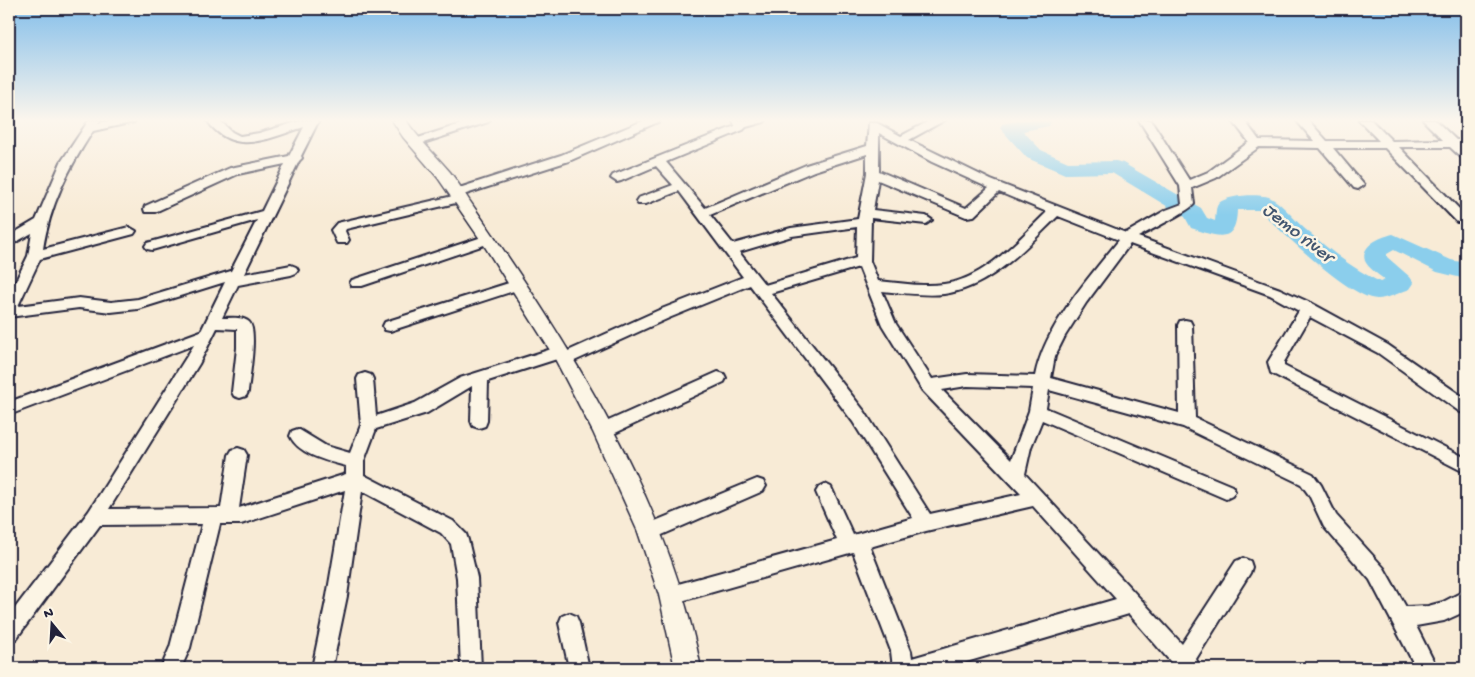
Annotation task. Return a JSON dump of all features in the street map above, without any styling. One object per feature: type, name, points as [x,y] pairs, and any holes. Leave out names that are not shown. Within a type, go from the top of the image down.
[{"type":"street","points":[[9,311],[35,256],[41,222],[67,162],[74,152]]},
{"type":"street","points":[[9,632],[95,517],[136,449],[194,360],[298,152]]},
{"type":"street","points":[[424,152],[444,175],[488,238],[563,355],[603,431],[649,532],[671,595],[688,668]]},
{"type":"street","points":[[342,240],[338,230],[342,226],[458,195],[580,152]]},
{"type":"street","points":[[617,178],[679,152]]},
{"type":"street","points":[[702,214],[810,168],[863,152]]},
{"type":"street","points":[[874,152],[873,173],[865,217],[863,261],[889,325],[928,386],[1037,498],[1187,664],[1243,567]]},
{"type":"street","points":[[923,152],[997,187],[1056,211],[1275,292],[1383,349],[1466,407]]},
{"type":"street","points":[[1016,477],[1023,447],[1036,410],[1047,356],[1081,299],[1127,238],[1171,213],[1186,207],[1188,204],[1186,186],[1165,152]]},
{"type":"street","points":[[1186,186],[1212,175],[1244,152]]},
{"type":"street","points":[[1329,152],[1358,185]]},
{"type":"street","points":[[1396,152],[1462,218]]},
{"type":"street","points":[[150,210],[234,171],[296,158]]},
{"type":"street","points":[[658,161],[681,186],[859,417],[926,523]]},
{"type":"street","points":[[873,173],[966,213],[969,213],[997,187]]},
{"type":"street","points":[[642,201],[681,186]]},
{"type":"street","points":[[873,286],[940,288],[966,284],[986,273],[1056,211]]},
{"type":"street","points":[[152,246],[268,213]]},
{"type":"street","points":[[730,250],[791,232],[865,217],[926,220]]},
{"type":"street","points":[[9,242],[41,222]]},
{"type":"street","points":[[35,256],[129,231]]},
{"type":"street","points":[[357,283],[488,238]]},
{"type":"street","points":[[369,425],[411,412],[466,382],[563,355],[664,314],[756,285],[863,261]]},
{"type":"street","points":[[9,311],[79,303],[111,307],[138,304],[235,278],[291,270]]},
{"type":"street","points":[[390,326],[518,285]]},
{"type":"street","points":[[1308,308],[1276,362],[1276,369],[1466,466]]},
{"type":"street","points":[[9,409],[211,328],[238,323],[244,326],[240,392]]},
{"type":"street","points":[[1185,325],[1187,422]]},
{"type":"street","points":[[478,422],[480,378]]},
{"type":"street","points":[[603,431],[718,378]]},
{"type":"street","points":[[322,668],[338,596],[355,470],[369,425],[365,379]]},
{"type":"street","points":[[928,386],[967,380],[1042,382],[1187,422],[1307,479],[1315,490],[1330,521],[1377,574],[1427,668]]},
{"type":"street","points":[[1036,410],[1226,492]]},
{"type":"street","points":[[298,436],[321,452],[355,470],[447,527],[458,540],[467,578],[471,668]]},
{"type":"street","points":[[171,668],[180,648],[238,455]]},
{"type":"street","points":[[95,517],[221,516],[253,513],[355,470]]},
{"type":"street","points":[[649,532],[757,486]]},
{"type":"street","points":[[825,492],[853,542],[901,651],[903,668]]},
{"type":"street","points":[[671,595],[853,542],[926,523],[1037,498]]},
{"type":"street","points":[[1401,616],[1425,617],[1438,614],[1455,608],[1466,598]]},
{"type":"street","points":[[912,668],[1132,604]]},
{"type":"street","points":[[569,623],[579,668]]},
{"type":"waterway","name":"Jemo river","points":[[1032,152],[1065,168],[1116,167],[1193,213],[1199,223],[1220,230],[1226,223],[1227,207],[1235,203],[1264,203],[1297,234],[1350,277],[1378,291],[1402,283],[1376,260],[1376,251],[1393,241],[1445,267],[1466,271]]}]
